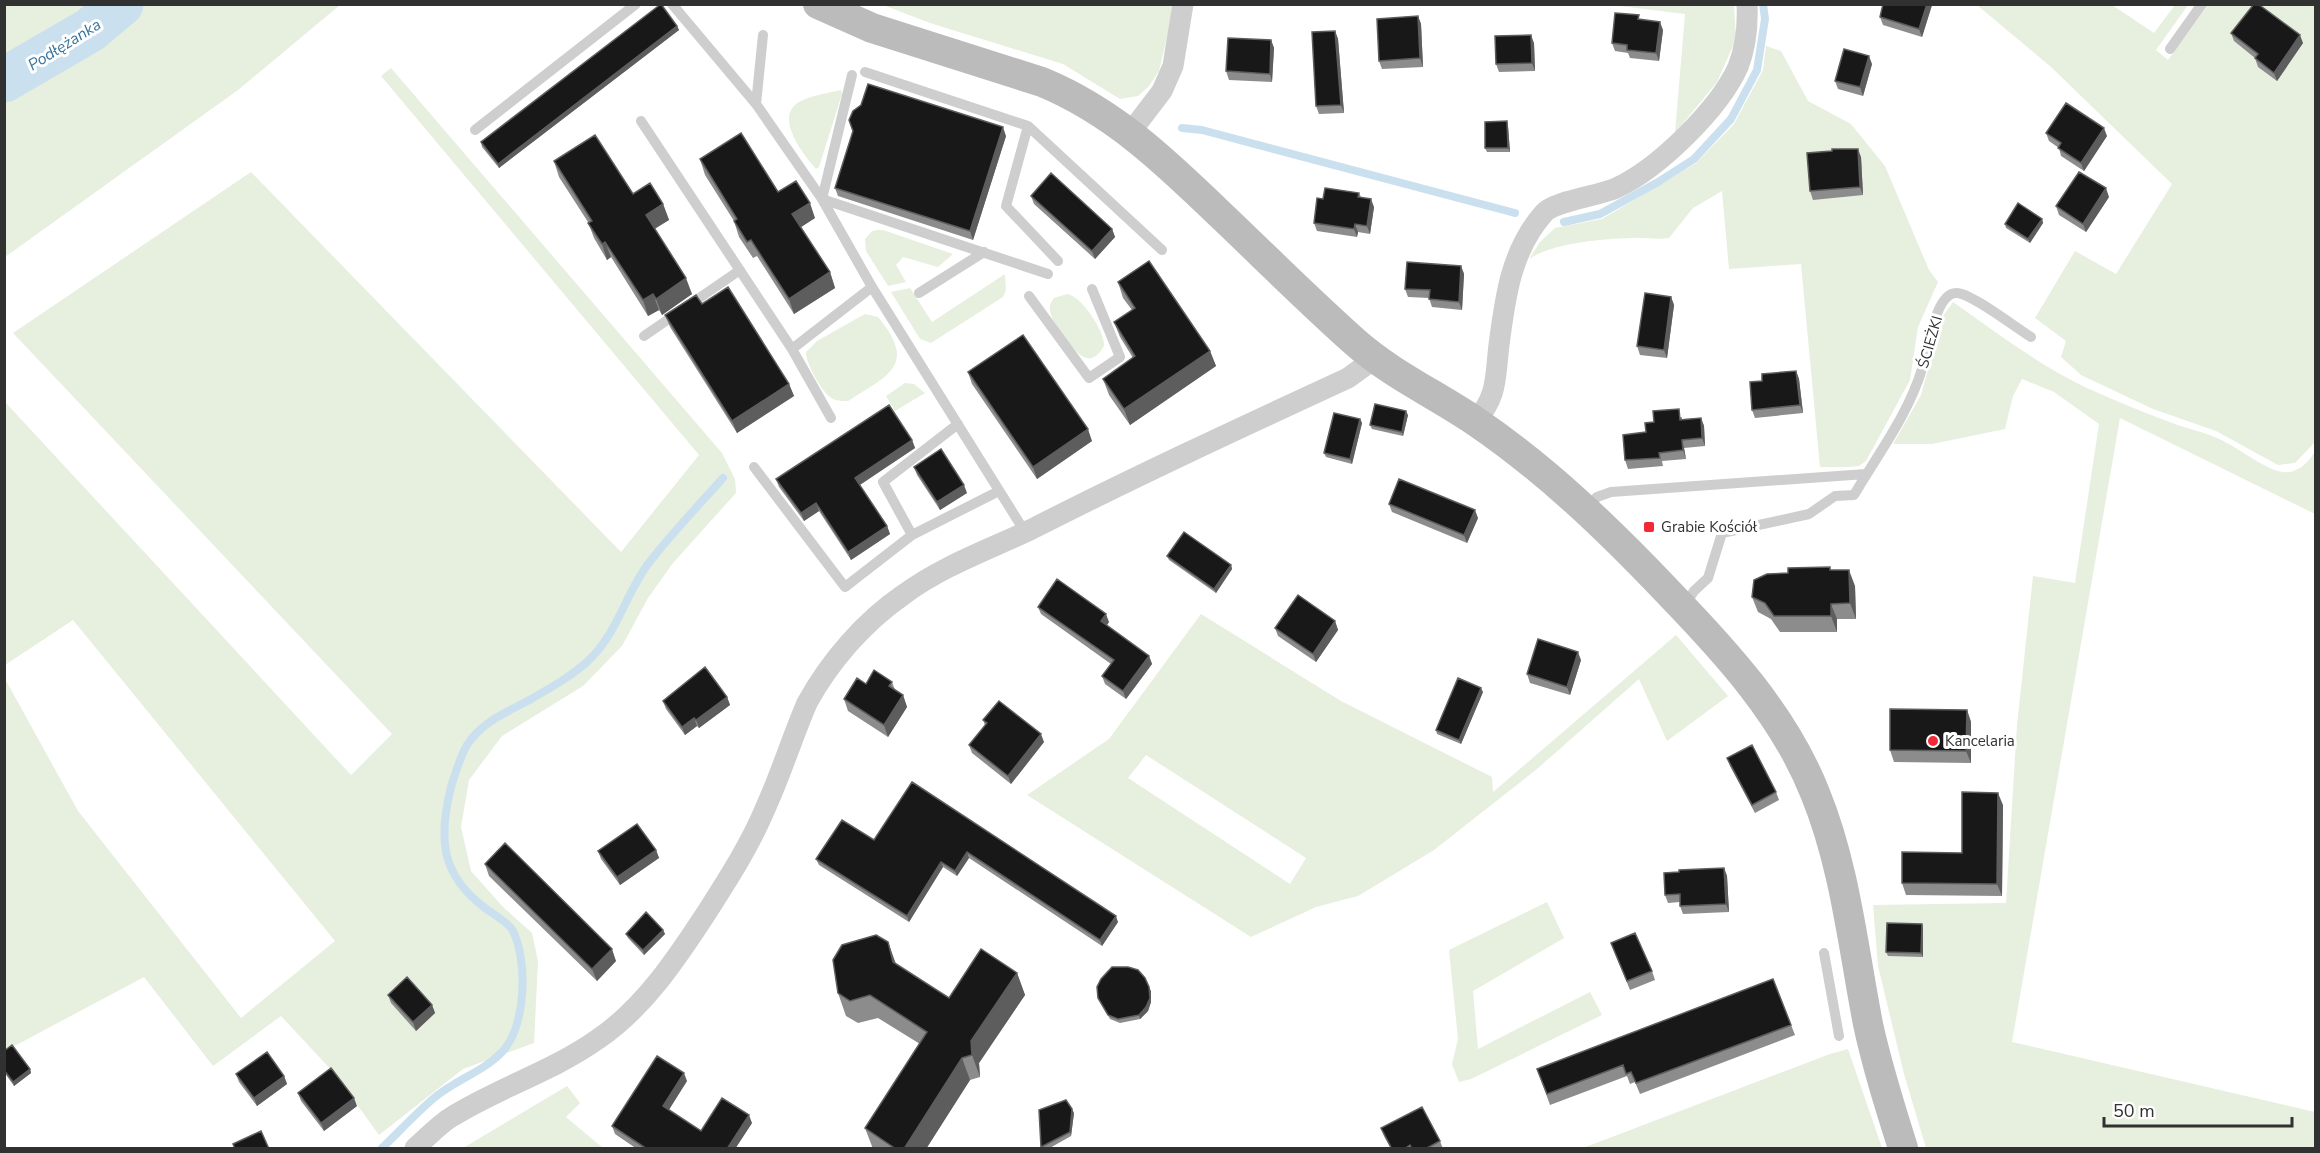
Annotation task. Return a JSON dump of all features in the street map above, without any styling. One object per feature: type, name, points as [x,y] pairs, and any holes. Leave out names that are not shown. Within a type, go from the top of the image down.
[{"type":"street","points":[[818,4],[872,28],[1042,82],[1090,105],[1130,133],[1160,158],[1374,359],[1475,422],[1563,488],[1683,607],[1714,640],[1772,714],[1795,749],[1817,797],[1840,876],[1874,1051],[1903,1149]]},
{"type":"street","points":[[1130,133],[1162,90],[1173,66],[1183,4]]},
{"type":"street","points":[[1475,422],[1485,411],[1493,395],[1501,329],[1512,269],[1526,239],[1545,212],[1552,207],[1617,188],[1644,172],[1711,109],[1729,83],[1742,57],[1747,31],[1747,4]]},
{"type":"street","points":[[415,1149],[450,1118],[498,1091],[557,1065],[593,1043],[637,1005],[689,939],[734,869],[765,810],[807,703],[835,660],[858,634],[902,595],[937,573],[1144,472],[1348,378],[1374,359]]},
{"type":"lane","points":[[475,130],[636,4]]},
{"type":"lane","points":[[672,4],[756,104],[822,199],[872,287],[1025,532]]},
{"type":"lane","points":[[2170,49],[2202,4]]},
{"type":"lane","points":[[756,104],[763,35]]},
{"type":"lane","points":[[865,72],[1028,126],[1162,250]]},
{"type":"lane","points":[[822,199],[852,75]]},
{"type":"lane","points":[[641,122],[792,349],[831,418]]},
{"type":"lane","points":[[1028,126],[1006,206],[1058,261]]},
{"type":"lane","points":[[822,199],[1048,274]]},
{"type":"lane","points":[[919,293],[984,252]]},
{"type":"lane","points":[[644,336],[740,270]]},
{"type":"lane","points":[[792,349],[872,287]]},
{"type":"lane","points":[[1029,297],[1089,378],[1120,357],[1092,289]]},
{"type":"lane","name":"ŚCIEŻKI","points":[[1683,607],[1694,591],[1708,578],[1722,533],[1809,514],[1835,496],[1854,495],[1913,393],[1922,369],[1936,314],[1948,294],[1955,292],[1967,295],[2031,338]]},
{"type":"lane","points":[[912,536],[883,482],[958,423]]},
{"type":"lane","points":[[754,466],[845,587],[912,536],[999,491]]},
{"type":"lane","points":[[1586,509],[1597,497],[1611,492],[1866,474]]},
{"type":"lane","points":[[1824,953],[1839,1036]]},
{"type":"green space","points":[[4,5],[340,5],[238,90],[5,257]]},
{"type":"green space","points":[[883,5],[1172,5],[1159,71],[1149,86],[1138,96],[1120,99],[1063,64],[930,23]]},
{"type":"green space","points":[[1612,5],[1734,5],[1736,39],[1717,82],[1675,133],[1685,14]]},
{"type":"green space","points":[[1977,5],[2112,5],[2154,33],[2175,5],[2188,5],[2156,50],[2168,60],[2208,5],[2315,5],[2316,441],[2295,463],[2278,465],[2216,431],[2153,409],[2081,375],[2061,357],[2066,341],[2035,318],[2075,251],[2116,274],[2172,184],[2051,67]]},
{"type":"green space","points":[[1766,46],[1781,51],[1808,101],[1851,124],[1885,166],[1929,270],[1938,282],[1918,327],[1910,380],[1866,461],[1859,466],[1820,467],[1801,264],[1729,269],[1722,191],[1693,208],[1669,238],[1578,243],[1551,249],[1529,259],[1540,242],[1555,228],[1602,219],[1696,163],[1734,124],[1763,70]]},
{"type":"green space","points":[[391,68],[722,453],[735,479],[736,493],[673,563],[648,598],[622,646],[583,686],[502,736],[469,780],[461,827],[471,871],[503,907],[532,933],[538,961],[534,1043],[463,1069],[379,1135],[335,1074],[281,1016],[213,1066],[144,977],[5,1051],[4,677],[78,811],[241,1018],[335,941],[73,620],[5,665],[5,402],[351,775],[392,734],[13,333],[251,172],[621,552],[699,455],[381,76]]},
{"type":"green space","points":[[841,90],[842,94],[819,167],[816,169],[794,138],[789,119],[791,111],[796,104],[806,99]]},
{"type":"green space","points":[[883,230],[953,254],[938,267],[903,257],[896,265],[906,282],[888,286],[866,251],[865,239],[872,231]]},
{"type":"green space","points":[[1005,274],[1006,290],[1003,297],[931,343],[920,339],[891,292],[910,288],[932,322]]},
{"type":"green space","points":[[1067,294],[1073,296],[1086,308],[1101,332],[1104,346],[1093,358],[1078,353],[1052,318],[1050,306],[1052,301],[1054,298]]},
{"type":"green space","points":[[1953,302],[2018,348],[2070,379],[2137,409],[2219,439],[2276,471],[2288,472],[2298,469],[2315,451],[2315,514],[2120,418],[2012,1042],[2315,1112],[2315,1148],[1926,1148],[1904,1074],[1878,966],[1873,905],[2006,903],[2017,725],[2033,576],[2075,583],[2099,424],[2054,392],[2022,379],[2013,396],[2005,429],[1932,444],[1893,444],[1921,395],[1943,316]]},
{"type":"green space","points":[[865,314],[878,317],[896,347],[897,359],[893,368],[874,384],[848,401],[835,400],[824,391],[815,378],[806,352],[817,341]]},
{"type":"green space","points":[[905,383],[914,384],[925,393],[895,411],[886,396]]},
{"type":"green space","points":[[1201,614],[1341,701],[1492,777],[1493,792],[1676,635],[1728,696],[1667,741],[1639,679],[1537,769],[1434,850],[1358,896],[1316,907],[1251,937],[1027,795],[1109,739]],"holes":[[[1146,755],[1306,858],[1290,884],[1128,778]]]},
{"type":"green space","points":[[1547,902],[1564,938],[1473,991],[1478,1049],[1590,992],[1602,1015],[1471,1079],[1459,1082],[1452,1064],[1458,1039],[1449,950]]},
{"type":"green space","points":[[1848,1049],[1882,1148],[1583,1148],[1830,1054]]},
{"type":"green space","points":[[567,1086],[580,1103],[566,1117],[603,1148],[463,1148]]},
{"type":"building","points":[[661,4],[677,26],[498,164],[481,142]]},
{"type":"building","points":[[1883,4],[1927,4],[1919,29],[1880,17]]},
{"type":"building","points":[[2254,4],[2258,4],[2300,35],[2274,73],[2255,58],[2258,54],[2231,33]]},
{"type":"building","points":[[1615,13],[1639,15],[1638,19],[1660,22],[1656,53],[1627,50],[1627,45],[1612,43]]},
{"type":"building","points":[[1418,16],[1420,58],[1379,61],[1377,19]]},
{"type":"building","points":[[1335,31],[1341,105],[1316,106],[1312,32]]},
{"type":"building","points":[[1531,35],[1532,63],[1496,64],[1495,36]]},
{"type":"building","points":[[1228,38],[1271,40],[1270,74],[1226,71]]},
{"type":"building","points":[[1844,49],[1869,56],[1860,87],[1835,81]]},
{"type":"building","points":[[868,84],[1003,127],[970,231],[835,188],[853,131],[849,120],[853,111],[861,105]]},
{"type":"building","points":[[2066,103],[2104,128],[2081,163],[2058,148],[2061,143],[2046,133]]},
{"type":"building","points":[[1507,121],[1508,148],[1485,148],[1485,122]]},
{"type":"building","points":[[741,133],[778,192],[796,181],[810,203],[792,214],[830,272],[789,299],[751,240],[747,242],[734,221],[737,219],[700,159]]},
{"type":"building","points":[[595,135],[633,194],[650,183],[663,204],[646,215],[686,278],[656,299],[653,294],[643,300],[605,242],[602,244],[588,223],[592,221],[554,161]]},
{"type":"building","points":[[1832,149],[1858,149],[1860,187],[1810,191],[1807,153],[1832,151]]},
{"type":"building","points":[[2079,172],[2106,188],[2083,224],[2056,206]]},
{"type":"building","points":[[1051,173],[1112,229],[1092,251],[1031,196]]},
{"type":"building","points":[[1325,188],[1359,193],[1358,197],[1371,199],[1367,226],[1355,224],[1354,229],[1314,223],[1317,198],[1323,199]]},
{"type":"building","points":[[2018,203],[2042,219],[2028,239],[2005,224]]},
{"type":"building","points":[[1149,261],[1210,351],[1124,409],[1103,379],[1135,356],[1114,322],[1135,308],[1118,282]]},
{"type":"building","points":[[1407,262],[1461,266],[1459,302],[1429,299],[1430,290],[1405,289]]},
{"type":"building","points":[[728,287],[789,384],[732,421],[665,315],[696,295],[702,304]]},
{"type":"building","points":[[1645,293],[1671,297],[1664,350],[1637,346]]},
{"type":"building","points":[[1023,335],[1088,429],[1033,467],[968,372]]},
{"type":"building","points":[[1796,371],[1800,405],[1752,410],[1750,382],[1762,381],[1762,374]]},
{"type":"building","points":[[1375,404],[1406,411],[1402,432],[1370,425]]},
{"type":"building","points":[[889,405],[912,440],[855,478],[887,526],[848,552],[816,503],[801,513],[776,479]]},
{"type":"building","points":[[1679,409],[1680,420],[1701,418],[1702,438],[1682,440],[1683,450],[1659,453],[1660,458],[1625,460],[1623,435],[1646,432],[1645,423],[1654,422],[1653,411]]},
{"type":"building","points":[[1334,413],[1360,419],[1350,459],[1324,453]]},
{"type":"building","points":[[941,449],[964,485],[937,502],[914,467]]},
{"type":"building","points":[[1399,479],[1475,510],[1464,535],[1389,504]]},
{"type":"building","points":[[1184,532],[1231,565],[1214,589],[1167,556]]},
{"type":"building","points":[[1830,567],[1830,570],[1849,570],[1850,603],[1831,604],[1831,616],[1774,616],[1765,603],[1752,597],[1754,580],[1767,574],[1788,573],[1788,568]]},
{"type":"building","points":[[1057,579],[1106,614],[1101,621],[1149,656],[1123,691],[1102,676],[1114,660],[1038,607]]},
{"type":"building","points":[[1298,595],[1335,621],[1313,654],[1275,628]]},
{"type":"building","points":[[1538,639],[1578,652],[1567,687],[1527,674]]},
{"type":"building","points":[[705,667],[727,697],[696,720],[694,718],[682,727],[663,701]]},
{"type":"building","points":[[874,670],[892,682],[889,686],[903,695],[884,725],[844,699],[857,678],[866,684]]},
{"type":"building","points":[[1458,678],[1481,688],[1459,740],[1436,730]]},
{"type":"building","points":[[999,701],[1041,734],[1008,776],[969,745],[987,723],[983,720]]},
{"type":"building","points":[[1890,709],[1967,710],[1966,751],[1890,750]]},
{"type":"building","points":[[1752,745],[1776,792],[1752,805],[1727,758]]},
{"type":"building","points":[[912,782],[1116,916],[1100,940],[967,852],[955,871],[941,862],[907,916],[816,859],[842,820],[874,840]]},
{"type":"building","points":[[1962,792],[1998,793],[1997,884],[1902,883],[1902,852],[1962,853]]},
{"type":"building","points":[[637,824],[656,850],[617,877],[598,851]]},
{"type":"building","points":[[505,843],[612,949],[592,969],[485,864]]},
{"type":"building","points":[[1724,868],[1726,904],[1680,906],[1680,894],[1665,895],[1664,873]]},
{"type":"building","points":[[646,912],[663,930],[643,950],[626,934]]},
{"type":"building","points":[[1887,923],[1922,924],[1921,953],[1886,952]]},
{"type":"building","points":[[1635,933],[1652,971],[1627,981],[1611,943]]},
{"type":"building","points":[[876,935],[888,942],[893,962],[949,998],[981,949],[1017,973],[971,1041],[972,1055],[962,1058],[904,1149],[896,1149],[865,1128],[927,1032],[870,995],[850,1001],[838,993],[833,960],[842,945]]},
{"type":"building","points":[[1112,967],[1128,967],[1138,970],[1145,978],[1150,998],[1139,1015],[1118,1019],[1108,1015],[1098,998],[1097,987]]},
{"type":"building","points":[[407,977],[432,1005],[413,1022],[388,995]]},
{"type":"building","points":[[1773,979],[1791,1025],[1636,1083],[1631,1072],[1626,1074],[1623,1065],[1547,1094],[1537,1069]]},
{"type":"building","points":[[12,1045],[30,1069],[13,1082],[4,1070],[4,1051]]},
{"type":"building","points":[[267,1052],[284,1076],[254,1098],[236,1074]]},
{"type":"building","points":[[657,1056],[684,1073],[663,1106],[701,1131],[722,1098],[749,1115],[727,1149],[647,1149],[612,1126]]},
{"type":"building","points":[[331,1068],[354,1098],[321,1123],[298,1093]]},
{"type":"building","points":[[1066,1100],[1072,1109],[1070,1132],[1041,1147],[1039,1110]]},
{"type":"building","points":[[1422,1107],[1440,1141],[1425,1149],[1412,1149],[1410,1145],[1404,1149],[1392,1149],[1381,1128]]},
{"type":"building","points":[[261,1131],[269,1149],[235,1149],[233,1144]]},
{"type":"waterway","name":"Podłężanka","points":[[4,80],[90,30],[121,4]]},
{"type":"waterway","points":[[1564,222],[1600,214],[1658,182],[1694,159],[1731,119],[1757,70],[1765,19],[1763,4]]},
{"type":"waterway","points":[[1182,128],[1202,130],[1515,213]]},
{"type":"waterway","points":[[382,1148],[434,1098],[486,1065],[502,1052],[510,1041],[520,1010],[521,959],[513,931],[470,895],[451,869],[447,855],[444,839],[447,806],[464,750],[480,729],[488,723],[555,685],[589,660],[607,638],[648,564],[723,478]]},
{"type":"place","name":"Grabie Kościół","points":[[1649,527]]},
{"type":"place","name":"Kancelaria","points":[[1933,741]]}]
